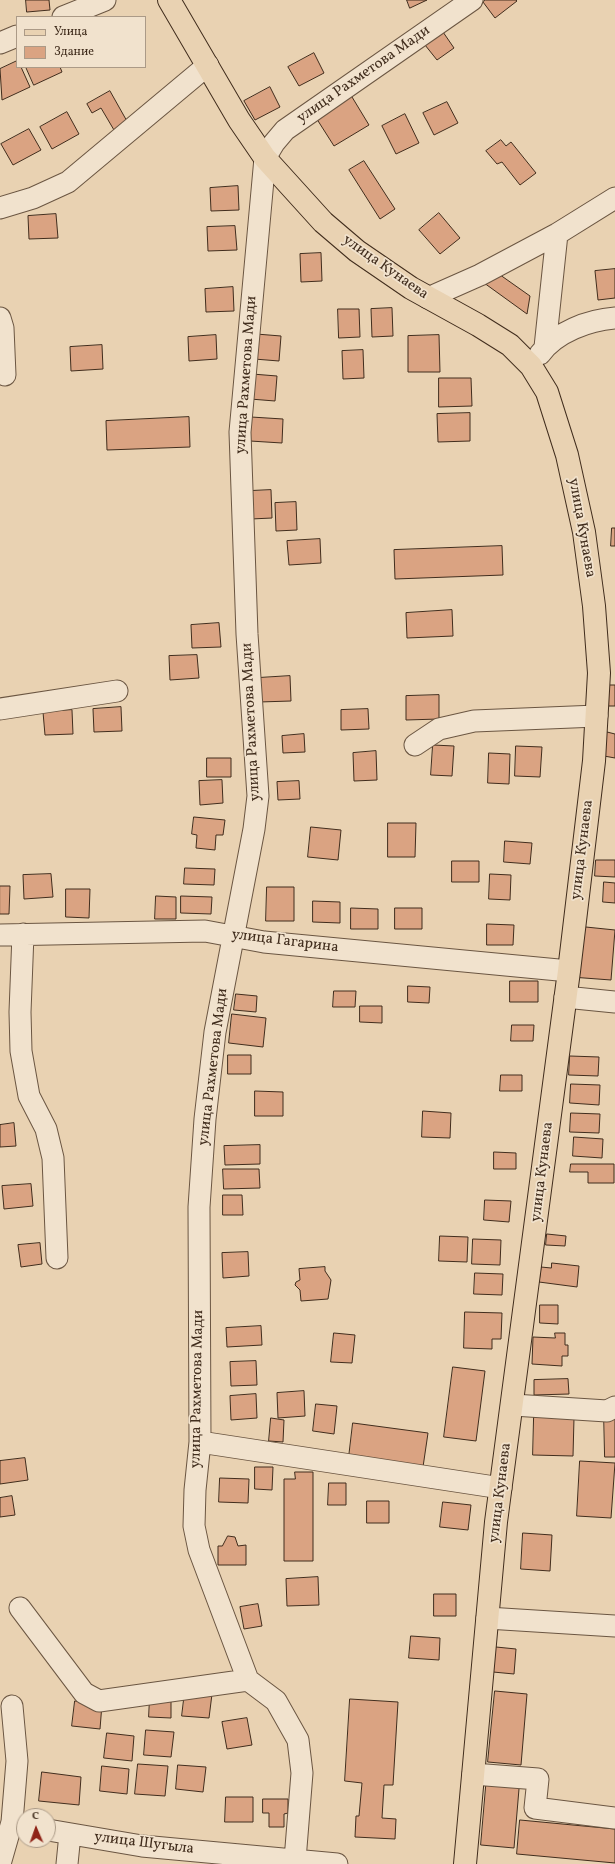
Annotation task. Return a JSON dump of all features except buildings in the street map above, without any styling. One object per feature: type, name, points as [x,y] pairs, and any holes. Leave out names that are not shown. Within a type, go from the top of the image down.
[{"type":"main road","name":"улица Кунаева","points":[[169,0],[239,120],[265,158],[323,222],[357,252],[411,288],[510,345],[532,366],[547,392],[565,448],[584,532],[594,606],[599,673],[594,761],[569,971],[501,1488],[487,1618],[465,1864]]},
{"type":"street","points":[[65,16],[104,0]]},
{"type":"street","name":"улица Рахметова Мади","points":[[248,1680],[199,1550],[194,1526],[195,1490],[200,1442],[199,1207],[204,1126],[215,1032],[254,829],[258,796],[247,634],[240,432],[265,158],[274,143],[286,130],[472,0]]},
{"type":"street","points":[[0,43],[16,36]]},
{"type":"street","points":[[0,208],[33,198],[68,182],[208,65]]},
{"type":"street","points":[[428,298],[480,275],[557,234],[615,198]]},
{"type":"street","points":[[545,347],[557,234]]},
{"type":"street","points":[[0,318],[3,328],[5,375]]},
{"type":"street","points":[[532,366],[545,347],[570,330],[615,318]]},
{"type":"street","points":[[0,709],[117,691]]},
{"type":"street","points":[[415,745],[439,729],[474,721],[597,716]]},
{"type":"street","name":"улица Гагарина","points":[[0,935],[205,931],[264,942],[569,971]]},
{"type":"street","points":[[23,934],[20,1012],[21,1051],[29,1096],[46,1129],[54,1158],[57,1258]]},
{"type":"street","points":[[565,997],[615,1002]]},
{"type":"street","points":[[513,1405],[607,1411],[615,1407]]},
{"type":"street","points":[[200,1442],[501,1488]]},
{"type":"street","points":[[20,1608],[84,1693],[99,1701],[248,1680],[276,1701],[298,1740],[302,1773],[295,1860]]},
{"type":"street","points":[[487,1618],[615,1626]]},
{"type":"street","points":[[0,1864],[12,1822],[17,1761],[12,1706]]},
{"type":"street","points":[[473,1774],[538,1778],[534,1808],[615,1818]]},
{"type":"street","name":"улица Шугыла","points":[[56,1831],[142,1846],[337,1864]]},
{"type":"street","points":[[68,1864],[70,1834]]}]
